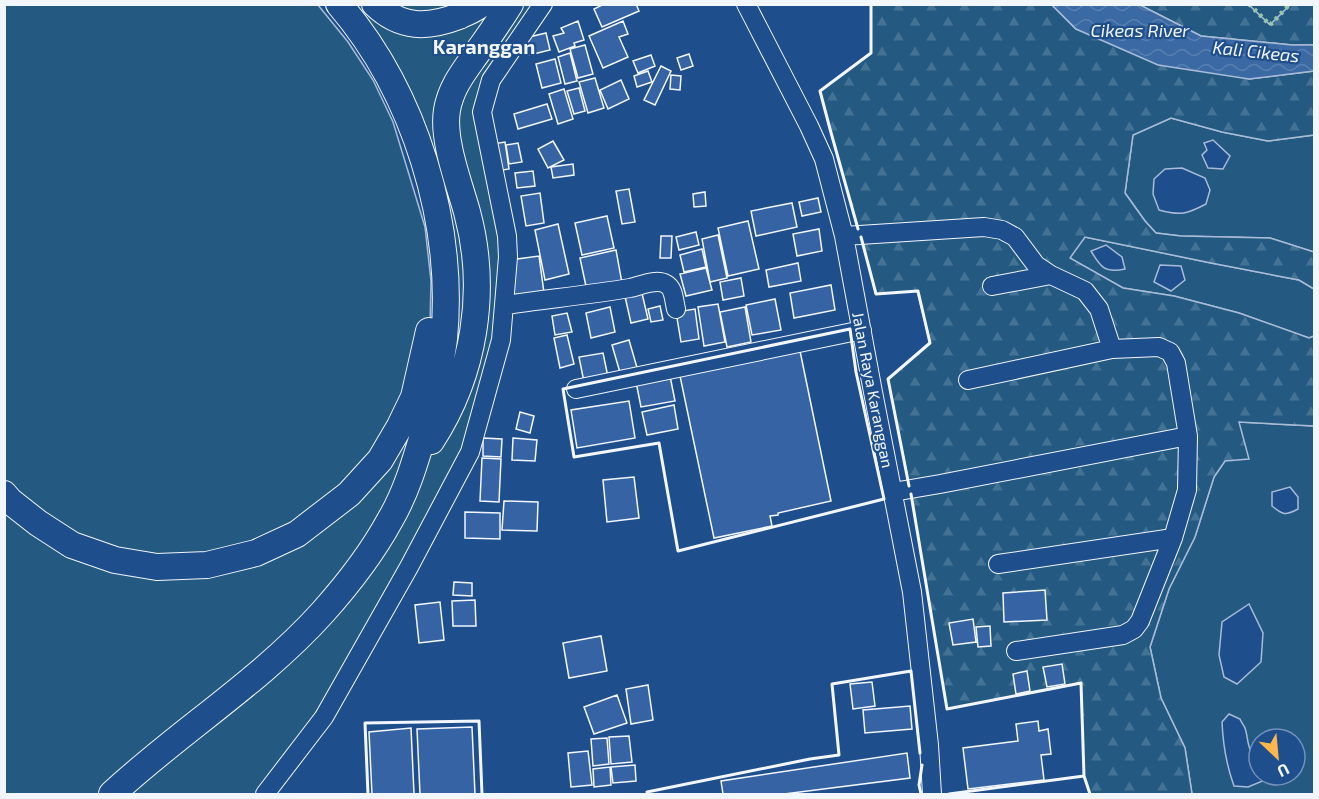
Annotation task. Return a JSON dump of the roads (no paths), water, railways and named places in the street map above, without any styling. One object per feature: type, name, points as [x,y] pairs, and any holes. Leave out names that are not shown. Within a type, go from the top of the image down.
[{"type":"highway","points":[[4,494],[38,523],[72,545],[115,560],[158,567],[207,565],[256,554],[297,534],[350,494],[380,460],[414,397],[429,327],[431,281],[425,227],[413,176],[393,122],[373,80],[348,42],[318,4]]},
{"type":"highway","points":[[112,795],[280,654],[322,612],[360,567],[391,520],[413,468],[436,388],[444,339],[445,297],[443,249],[436,206],[420,147],[401,103],[376,56],[339,4]]},
{"type":"highway","points":[[375,4],[394,18],[412,24],[430,25],[446,21],[481,4]]},
{"type":"highway","points":[[413,468],[444,421],[460,384],[476,318],[476,259],[469,219],[449,148],[446,126],[447,110],[455,85],[510,4]]},
{"type":"street","points":[[265,795],[324,717],[409,567],[470,452],[501,340],[508,257],[507,236],[482,112],[491,80],[543,4]]},
{"type":"street","name":"Jalan Raya Karanggan","points":[[746,4],[824,159],[844,236],[912,592],[929,745],[932,795]]},
{"type":"street","points":[[844,236],[984,227],[1002,230],[1015,237],[1036,265],[1051,275],[1085,291],[1099,309],[1112,349]]},
{"type":"street","points":[[992,286],[1051,275]]},
{"type":"street","points":[[505,305],[662,282],[671,288],[676,309]]},
{"type":"street","points":[[576,388],[862,330]]},
{"type":"street","points":[[968,380],[1112,349],[1160,347],[1170,352],[1176,363],[1188,436],[1187,490],[1173,538],[1140,621],[1134,629],[1123,635],[1016,651]]},
{"type":"street","points":[[893,492],[1188,436]]},
{"type":"street","points":[[998,564],[1173,538]]},
{"type":"water","name":"Cikeas River","points":[[1052,5],[1140,5],[1201,36],[1314,45],[1314,71],[1249,79],[1158,65],[1076,29]]},
{"type":"district","name":"Karanggan","points":[[484,47]]},
{"type":"water label","name":"Kali Cikeas","points":[[1256,52]]}]
